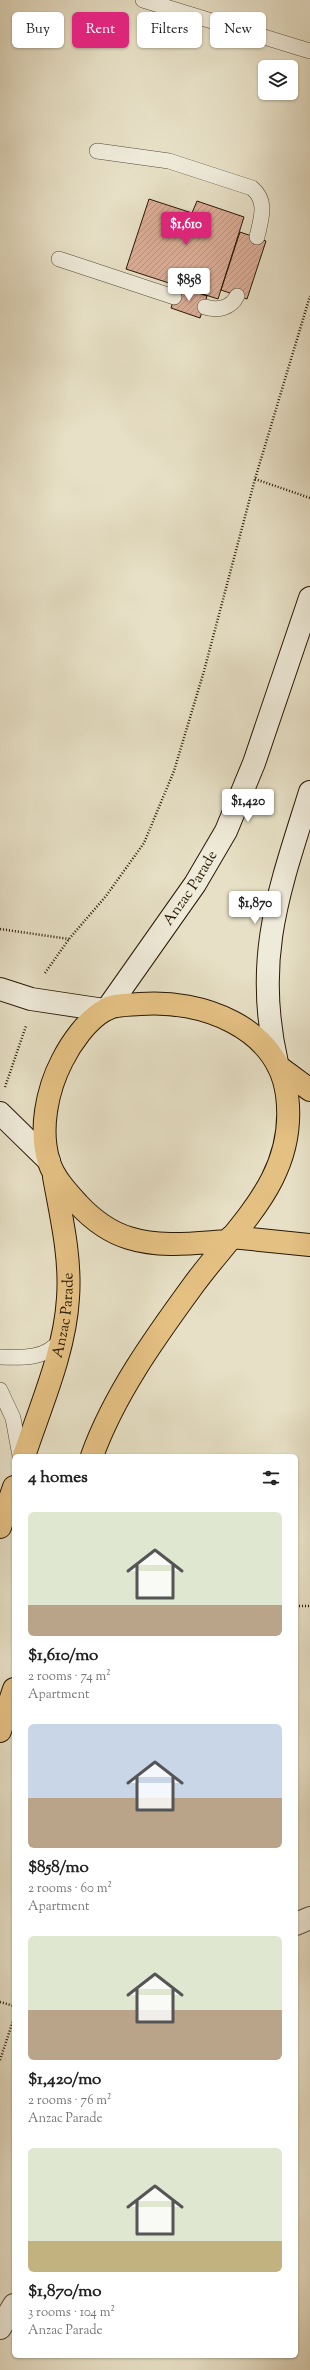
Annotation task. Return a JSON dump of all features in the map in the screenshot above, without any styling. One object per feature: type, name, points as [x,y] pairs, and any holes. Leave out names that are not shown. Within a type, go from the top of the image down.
[{"type":"main road","name":"Anzac Parade","points":[[25,1454],[61,1338],[68,1296],[68,1269],[46,1141],[46,1123],[51,1088],[57,1072],[75,1040],[88,1024],[106,1009],[195,884],[226,831],[254,763],[310,598]]},
{"type":"main road","points":[[93,1454],[108,1416],[152,1344],[193,1285],[260,1201],[281,1163],[287,1138],[288,1108],[285,1084],[278,1065],[268,1022],[268,946],[277,899],[310,792]]},
{"type":"main road","points":[[0,989],[31,999],[106,1009],[147,1003],[174,1004],[201,1008],[215,1013],[239,1026],[260,1042],[278,1065],[310,1090]]},
{"type":"main road","points":[[0,1113],[51,1166],[67,1191],[87,1214],[116,1233],[151,1243],[229,1239],[310,1245]]},
{"type":"main road","points":[[0,1527],[12,1493]]},
{"type":"main road","points":[[0,1731],[12,1695]]},
{"type":"main road","points":[[298,1923],[310,1918]]},
{"type":"main road","points":[[0,2328],[12,2308]]},
{"type":"lane","points":[[143,0],[310,51]]},
{"type":"lane","points":[[97,151],[169,160],[252,188],[258,193],[263,205],[257,237]]},
{"type":"lane","points":[[59,259],[174,297]]},
{"type":"lane","points":[[205,307],[220,309],[229,305],[237,296]]},
{"type":"lane","points":[[0,1357],[25,1357],[44,1354],[54,1348],[61,1338]]},
{"type":"lane","points":[[0,1390],[13,1418],[20,1454]]},
{"type":"path","points":[[5,1088],[24,1036],[31,999],[43,976],[69,939],[106,896],[144,844],[174,771],[204,671],[255,479],[310,296]]},
{"type":"path","points":[[255,479],[310,498]]},
{"type":"path","points":[[0,929],[69,939]]},
{"type":"path","points":[[298,1606],[310,1606]]},
{"type":"path","points":[[0,2002],[12,2005]]},
{"type":"path","points":[[0,2060],[12,2024]]},
{"type":"building","points":[[149,199],[192,213],[197,201],[244,217],[218,299],[126,269]]},
{"type":"building","points":[[240,232],[266,241],[247,299],[221,290]]},
{"type":"building","points":[[178,286],[207,296],[200,318],[171,308]]}]
